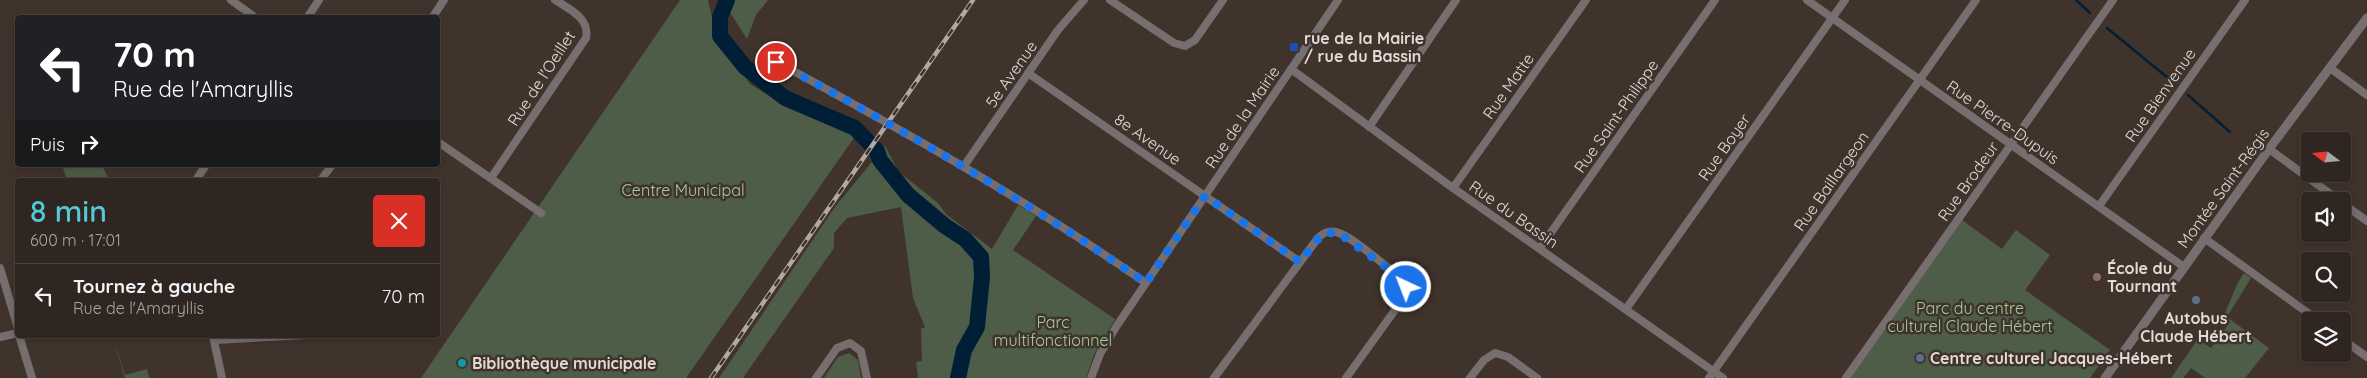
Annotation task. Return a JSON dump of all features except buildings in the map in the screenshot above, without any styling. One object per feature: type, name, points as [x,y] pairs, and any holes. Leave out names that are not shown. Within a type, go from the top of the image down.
[{"type":"street","points":[[231,0],[252,15]]},
{"type":"street","points":[[309,15],[319,0]]},
{"type":"street","points":[[434,15],[444,0]]},
{"type":"street","name":"Rue de l'Oeillet","points":[[490,178],[586,38],[586,28],[583,20],[555,0]]},
{"type":"street","name":"5e Avenue","points":[[964,166],[1058,30],[1084,0]]},
{"type":"street","points":[[1110,0],[1174,43],[1185,46],[1195,40],[1223,0]]},
{"type":"street","name":"Rue de la Mairie","points":[[1092,378],[1110,336],[1338,0]]},
{"type":"street","points":[[1369,127],[1456,0]]},
{"type":"street","name":"Rue Matte","points":[[1453,188],[1586,0]]},
{"type":"street","name":"Rue Saint-Philippe","points":[[1540,248],[1715,0]]},
{"type":"street","name":"Rue Pierre-Dupuis","points":[[1807,0],[2184,267]]},
{"type":"street","name":"Rue Boyer","points":[[1626,309],[1845,0]]},
{"type":"street","name":"Rue Baillargeon","points":[[1711,375],[1976,0]]},
{"type":"street","name":"Rue Brodeur","points":[[1846,378],[2113,0]]},
{"type":"street","name":"Rue Bienvenue","points":[[2099,206],[2245,0]]},
{"type":"street","name":"Montée Saint-Régis","points":[[2105,378],[2204,238],[2367,18]]},
{"type":"street","points":[[764,55],[964,166],[1060,224],[1146,283]]},
{"type":"street","points":[[2330,68],[2367,95]]},
{"type":"street","name":"Rue du Bassin","points":[[1291,69],[1453,188],[1626,309],[1711,375],[1723,378]]},
{"type":"street","name":"8e Avenue","points":[[1028,73],[1300,262]]},
{"type":"street","points":[[440,143],[542,213]]},
{"type":"street","points":[[2269,149],[2328,192]]},
{"type":"street","points":[[197,178],[205,167]]},
{"type":"street","points":[[324,178],[331,167]]},
{"type":"street","points":[[2351,210],[2367,221]]},
{"type":"street","points":[[1214,378],[1322,234],[1337,232],[1400,277],[1405,284],[1403,299],[1346,378]]},
{"type":"street","points":[[2204,238],[2307,312]]},
{"type":"street","points":[[0,268],[15,318]]},
{"type":"street","points":[[0,337],[15,334]]},
{"type":"street","points":[[19,338],[32,378]]},
{"type":"street","points":[[214,338],[222,378]]},
{"type":"street","points":[[816,378],[837,348],[850,343],[861,350],[867,378]]},
{"type":"street","points":[[2351,346],[2367,358]]},
{"type":"street","points":[[1470,378],[1484,360],[1495,353],[1508,357],[1537,378]]},
{"type":"green space","name":"Centre Municipal","points":[[680,0],[708,0],[717,38],[750,84],[779,102],[856,135],[686,378],[421,378]]},
{"type":"green space","points":[[722,0],[768,0],[756,15],[747,39]]},
{"type":"green space","name":"Parc multifonctionnel","points":[[885,146],[899,172],[938,203],[946,214],[992,249],[1018,205],[1036,216],[1013,250],[1115,319],[1094,355],[1086,378],[918,378],[916,362],[922,361],[921,329],[925,327],[913,298],[901,207],[847,218],[834,233],[834,248],[743,378],[719,378],[835,207]]},
{"type":"green space","points":[[63,167],[103,167],[108,178],[66,178]]},
{"type":"green space","name":"Parc du centre culturel Claude Hébert","points":[[1962,220],[2002,249],[2016,230],[2050,255],[2025,290],[2110,350],[2090,378],[1851,378]]},
{"type":"green space","points":[[2244,273],[2251,278],[2227,317],[2269,348],[2245,378],[2205,378],[2191,368],[2183,378],[2171,378],[2198,339],[2211,348],[2230,322],[2224,316],[2237,284]]},
{"type":"green space","points":[[113,338],[125,375],[147,369],[149,378],[125,378]]},
{"type":"green space","points":[[849,353],[858,360],[861,378],[824,378],[838,357]]},
{"type":"waterway","points":[[727,0],[720,17],[720,36],[745,67],[785,98],[855,128],[877,151],[880,160],[908,195],[945,226],[965,239],[981,257],[982,277],[977,327],[964,350],[958,378]]},
{"type":"waterway","points":[[2076,0],[2090,13]]},
{"type":"waterway","points":[[2107,28],[2174,83]]},
{"type":"waterway","points":[[2188,95],[2230,132]]},
{"type":"railway","points":[[711,378],[973,0]]},
{"type":"place","name":"rue de la Mairie / rue du Bassin","points":[[1294,47]]},
{"type":"place","name":"École du Tournant","points":[[2097,277]]},
{"type":"place","name":"Autobus Claude Hébert","points":[[2196,300]]},
{"type":"place","name":"Centre culturel Jacques-Hébert","points":[[1920,358]]},
{"type":"place","name":"Bibliothèque municipale","points":[[462,363]]},
{"type":"route","points":[[776,62],[884,120],[953,162],[974,172],[1067,228],[1146,283],[1205,196],[1300,262],[1322,234],[1332,231],[1337,232],[1400,277],[1406,287]]}]
